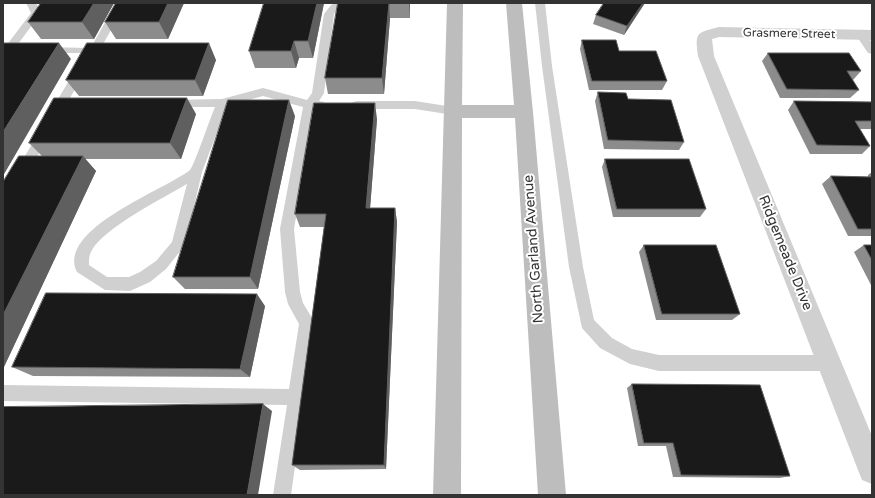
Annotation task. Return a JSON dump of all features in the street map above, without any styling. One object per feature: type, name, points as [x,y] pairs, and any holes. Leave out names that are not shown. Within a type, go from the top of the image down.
[{"type":"main road","points":[[447,495],[455,3]]},
{"type":"main road","name":"North Garland Avenue","points":[[514,3],[524,112],[552,495]]},
{"type":"main road","points":[[453,112],[524,112]]},
{"type":"street","name":"Grasmere Street","points":[[707,34],[719,32],[867,35]]},
{"type":"street","name":"Ridgemeade Drive","points":[[707,34],[704,40],[706,56],[872,470]]},
{"type":"lane","points":[[5,52],[36,13],[31,3]]},
{"type":"lane","points":[[3,204],[121,3]]},
{"type":"lane","points":[[282,495],[307,323],[295,302],[287,229],[310,105],[318,93],[331,10],[346,3]]},
{"type":"lane","points":[[540,3],[547,66],[576,267],[587,323],[606,343],[630,356],[659,363],[829,363]]},
{"type":"lane","points":[[867,35],[872,51]]},
{"type":"lane","points":[[5,52],[28,49],[92,51]]},
{"type":"lane","points":[[161,103],[222,102],[263,92],[310,105],[331,105]]},
{"type":"lane","points":[[196,172],[107,225],[86,245],[82,257],[82,268],[105,283],[130,284],[145,277],[162,265],[178,244],[196,172],[222,102]]},
{"type":"lane","points":[[61,104],[77,104]]},
{"type":"lane","points":[[346,105],[415,105],[453,112]]},
{"type":"lane","points":[[3,393],[296,397]]},
{"type":"building","points":[[41,3],[94,3],[82,22],[28,22]]},
{"type":"building","points":[[116,3],[168,3],[159,22],[105,22]]},
{"type":"building","points":[[264,3],[317,3],[308,41],[294,41],[291,51],[249,51]]},
{"type":"building","points":[[338,3],[389,3],[382,78],[325,78]]},
{"type":"building","points":[[604,3],[643,3],[627,26],[596,15]]},
{"type":"building","points":[[582,40],[616,40],[619,51],[656,51],[667,81],[592,81]]},
{"type":"building","points":[[59,43],[3,132],[3,44]]},
{"type":"building","points":[[87,43],[209,43],[195,80],[66,80]]},
{"type":"building","points":[[768,53],[849,53],[861,71],[847,71],[859,90],[787,89]]},
{"type":"building","points":[[598,92],[626,93],[628,99],[671,100],[684,142],[608,140]]},
{"type":"building","points":[[54,98],[187,98],[170,143],[29,143]]},
{"type":"building","points":[[228,100],[289,100],[250,277],[173,277]]},
{"type":"building","points":[[794,101],[872,102],[872,121],[855,121],[870,146],[817,145]]},
{"type":"building","points":[[314,103],[375,103],[366,208],[395,208],[384,465],[292,465],[326,214],[295,214]]},
{"type":"building","points":[[19,156],[83,156],[3,315],[3,182]]},
{"type":"building","points":[[605,159],[689,159],[706,209],[617,209]]},
{"type":"building","points":[[831,176],[872,177],[872,229],[858,229]]},
{"type":"building","points":[[644,245],[716,245],[740,314],[662,314]]},
{"type":"building","points":[[864,245],[872,245],[872,260]]},
{"type":"building","points":[[46,293],[257,294],[240,369],[12,367]]},
{"type":"building","points":[[632,384],[760,385],[790,476],[681,475],[673,443],[644,443]]},
{"type":"building","points":[[263,404],[247,495],[3,495],[3,407]]}]
